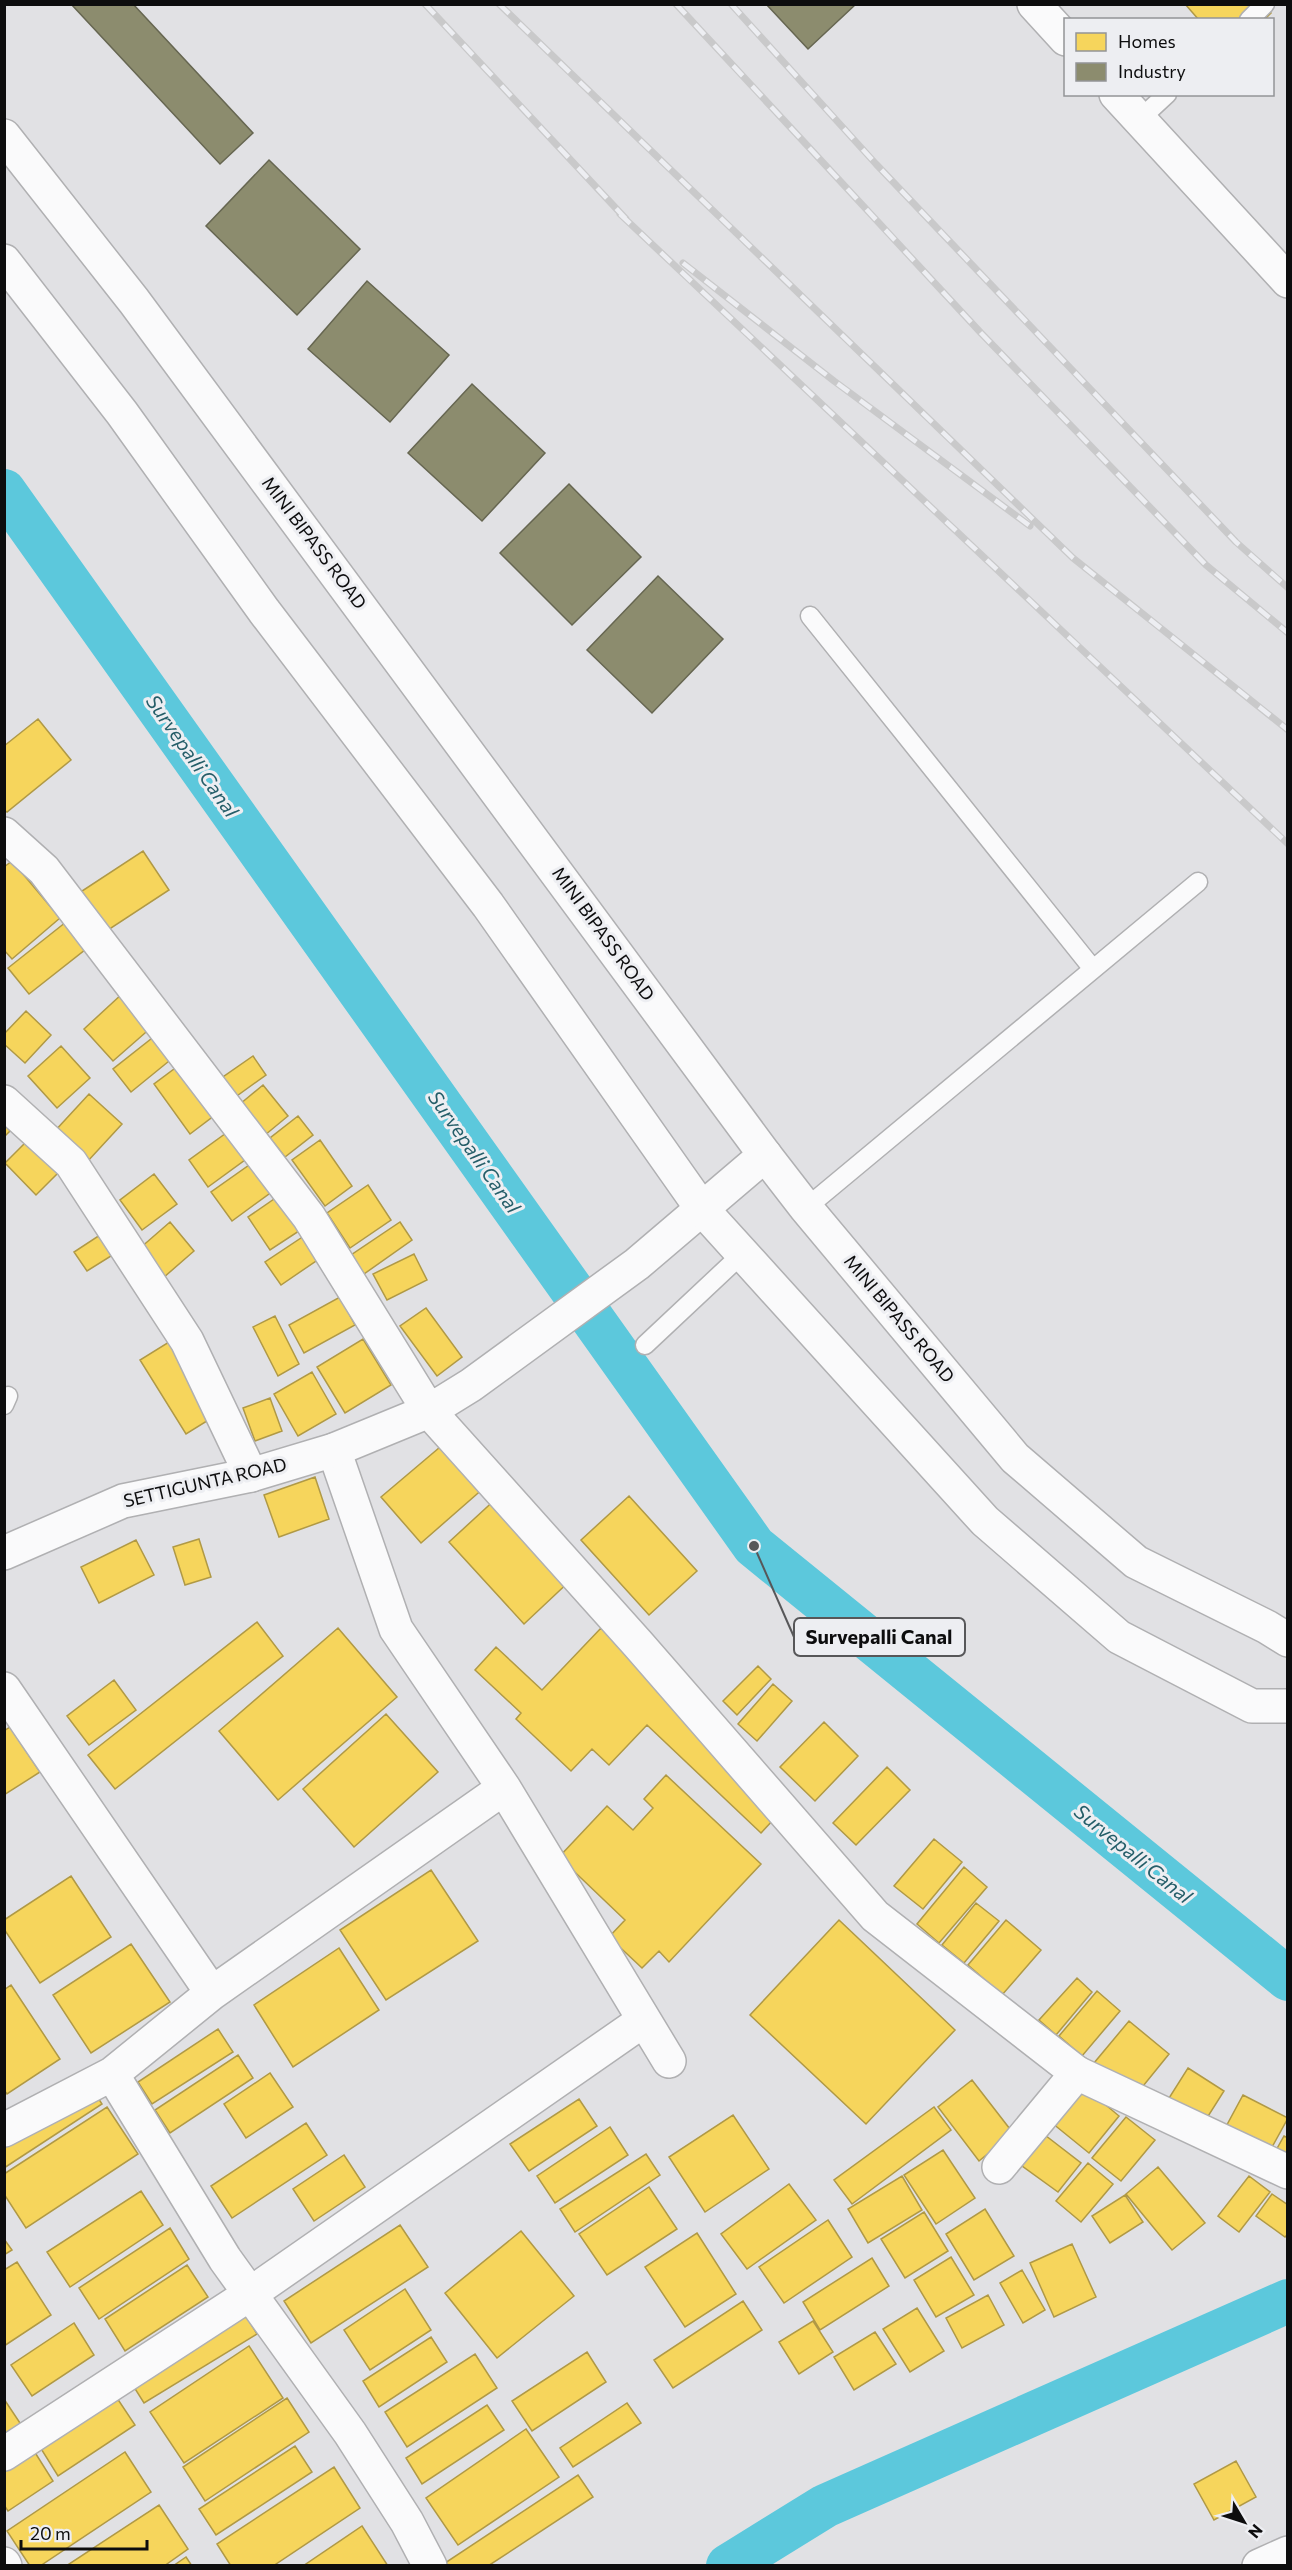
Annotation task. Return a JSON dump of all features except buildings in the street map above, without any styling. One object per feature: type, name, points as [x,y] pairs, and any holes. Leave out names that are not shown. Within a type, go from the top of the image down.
[{"type":"street","points":[[1118,96],[1287,281]]},
{"type":"street","name":"MINI BIPASS ROAD","points":[[4,136],[155,330],[765,1155],[806,1208],[1015,1458],[1136,1562],[1267,1627],[1287,1640]]},
{"type":"street","points":[[4,261],[122,413],[264,611],[489,905],[702,1209],[985,1521],[1119,1637],[1252,1706],[1287,1706]]},
{"type":"street","points":[[4,834],[44,870],[309,1217],[429,1411],[638,1644],[875,1916],[1077,2073],[1287,2172]]},
{"type":"street","points":[[4,1102],[71,1163],[187,1341],[251,1475]]},
{"type":"street","name":"SETTIGUNTA ROAD","points":[[4,1553],[123,1501],[251,1475],[334,1450],[429,1411],[471,1385],[638,1264],[765,1155]]},
{"type":"street","points":[[334,1450],[396,1629],[504,1788],[669,2061]]},
{"type":"street","points":[[4,1689],[212,1993]]},
{"type":"street","points":[[4,2130],[111,2074],[212,1993],[504,1788]]},
{"type":"street","points":[[4,2454],[250,2294],[644,2020]]},
{"type":"street","points":[[999,2166],[1077,2073]]},
{"type":"street","points":[[111,2074],[225,2259],[350,2433],[407,2522],[430,2565]]},
{"type":"street","points":[[1259,2565],[1287,2553]]},
{"type":"lane","points":[[1251,18],[1265,4]]},
{"type":"lane","points":[[1139,120],[1165,96]]},
{"type":"lane","points":[[810,616],[1093,969]]},
{"type":"lane","points":[[806,1208],[1198,882]]},
{"type":"lane","points":[[645,1345],[742,1254]]},
{"type":"waterway","name":"Survepalli Canal","points":[[4,491],[754,1546],[1288,1979]]},
{"type":"waterway","points":[[728,2566],[825,2506],[1288,2301]]},
{"type":"railway","points":[[425,4],[626,219]]},
{"type":"railway","points":[[499,4],[1073,558],[1288,730]]},
{"type":"railway","points":[[676,4],[981,333],[1206,565],[1288,633]]},
{"type":"railway","points":[[731,4],[876,164],[1236,542],[1288,588]]},
{"type":"railway","points":[[620,214],[1288,844]]},
{"type":"railway","points":[[683,263],[834,381],[1030,526]]},
{"type":"place","name":"Survepalli Canal","points":[[754,1546]]}]
